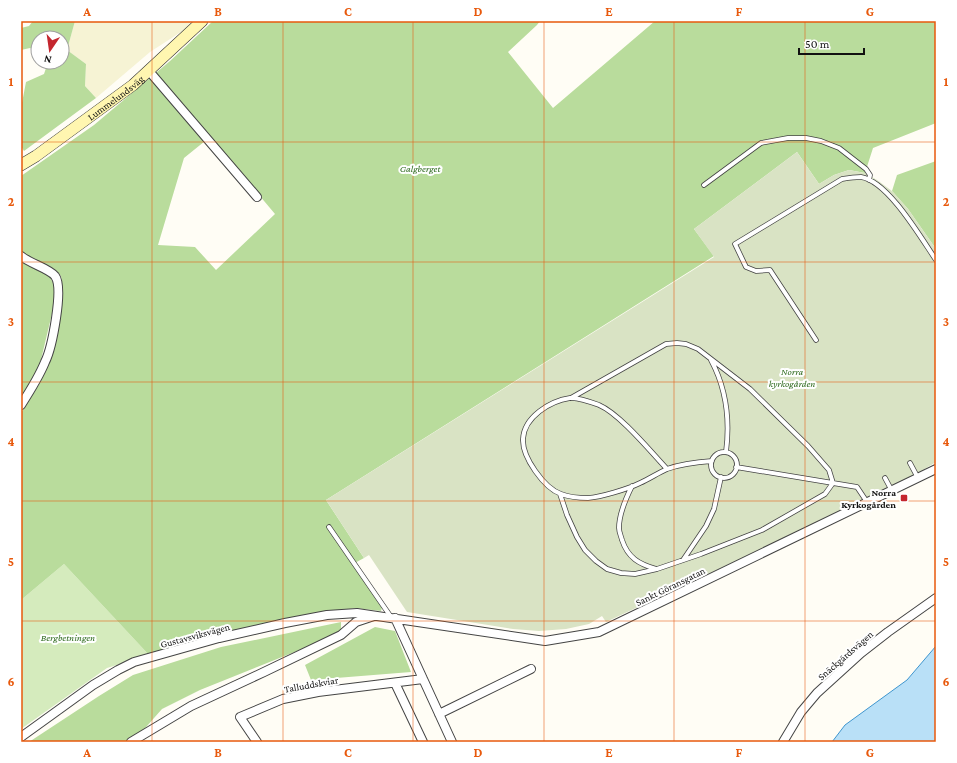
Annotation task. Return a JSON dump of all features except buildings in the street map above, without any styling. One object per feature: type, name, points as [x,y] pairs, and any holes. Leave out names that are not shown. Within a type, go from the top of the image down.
[{"type":"main road","name":"Lummelundsväg","points":[[21,166],[118,96],[148,71],[202,21]]},
{"type":"street","points":[[148,71],[257,197]]},
{"type":"street","points":[[21,256],[54,274],[58,280],[59,292],[57,314],[46,360],[37,380],[21,405]]},
{"type":"street","name":"Sankt Göransgatan","points":[[393,618],[545,641],[599,632],[936,469]]},
{"type":"street","name":"Snäckgärdsvägen","points":[[783,742],[802,712],[828,682],[888,632],[936,598]]},
{"type":"street","name":"Gustavsviksvägen","points":[[21,737],[93,685],[134,662],[219,638],[285,623],[346,613],[377,615],[393,618]]},
{"type":"street","points":[[131,742],[190,706],[341,634],[356,622],[377,615]]},
{"type":"street","points":[[393,618],[424,679],[452,742]]},
{"type":"street","points":[[440,714],[531,669]]},
{"type":"street","name":"Talluddskviar","points":[[257,742],[240,717],[283,699],[318,692],[424,679]]},
{"type":"street","points":[[395,683],[423,742]]},
{"type":"lane","points":[[704,185],[761,143],[788,138],[806,138],[821,141],[839,148],[866,169],[870,175],[869,180]]},
{"type":"lane","points":[[816,340],[770,270],[756,271],[746,267],[735,244],[842,180],[861,178],[869,180],[885,190],[894,200],[936,260]]},
{"type":"lane","points":[[712,461],[684,464],[667,469],[632,486],[588,498],[572,497],[560,494],[539,476],[527,459],[523,448],[522,438],[526,426],[531,418],[542,410],[555,403],[570,398],[666,344],[686,344],[698,349],[750,389],[808,446],[829,470],[833,483]]},
{"type":"lane","points":[[710,358],[717,371],[723,390],[727,417],[726,452]]},
{"type":"lane","points":[[570,398],[600,405],[612,413],[667,469]]},
{"type":"lane","points":[[726,452],[733,456],[736,466],[732,474],[721,477],[712,469],[712,461],[713,457],[719,453],[726,452]]},
{"type":"lane","points":[[910,463],[918,479]]},
{"type":"lane","points":[[736,466],[857,488],[867,502]]},
{"type":"lane","points":[[683,560],[706,526],[714,509],[721,477]]},
{"type":"lane","points":[[885,478],[892,491]]},
{"type":"lane","points":[[560,494],[567,515],[577,537],[585,550],[596,562],[608,569],[621,573],[635,574],[657,569],[683,560],[762,530],[825,494],[833,483]]},
{"type":"lane","points":[[632,486],[625,499],[619,529],[624,546],[629,554],[642,565],[657,569]]},
{"type":"lane","points":[[330,527],[393,618]]},
{"type":"shaded area","points":[[75,21],[192,21],[184,30],[150,52],[96,98],[85,86],[86,64],[70,52],[70,39]]},
{"type":"green space","points":[[33,21],[75,21],[70,39],[70,30],[30,30],[30,48],[21,50],[21,28],[29,26]]},
{"type":"green space","name":"Galgberget","points":[[213,21],[540,21],[508,52],[553,108],[655,21],[936,21],[936,123],[873,148],[865,173],[849,170],[834,175],[819,184],[797,152],[694,229],[714,256],[326,500],[364,558],[353,564],[383,604],[381,611],[355,608],[213,637],[149,655],[64,564],[21,600],[21,413],[40,383],[51,359],[57,314],[63,292],[61,276],[54,269],[27,256],[21,250],[21,176],[94,125],[170,61]],"holes":[[[210,137],[275,214],[216,270],[195,247],[158,245],[184,158]]]},
{"type":"green space","points":[[70,52],[86,64],[85,86],[96,98],[24,151],[21,146],[21,108],[26,82],[44,74],[45,70],[70,70]]},
{"type":"green space","name":"Norra kyrkogården","points":[[797,152],[819,184],[834,175],[849,170],[865,173],[877,180],[892,191],[908,209],[936,249],[936,462],[920,472],[855,505],[606,622],[602,616],[589,624],[566,629],[539,631],[513,629],[407,612],[369,555],[364,558],[326,500],[714,257],[694,229]]},
{"type":"green space","points":[[936,161],[936,249],[908,209],[892,191],[897,175]]},
{"type":"green space","points":[[21,262],[49,276],[54,284],[55,301],[39,368],[21,399]]},
{"type":"green space","name":"Bergbetningen","points":[[64,564],[149,655],[107,668],[21,729],[21,600]]},
{"type":"green space","points":[[341,622],[341,632],[332,637],[200,690],[162,709],[139,735],[126,742],[29,742],[133,675],[221,647]]},
{"type":"green space","points":[[375,627],[395,631],[411,672],[311,680],[305,665]]},
{"type":"water","points":[[936,646],[936,742],[832,742],[845,725],[907,680]]},
{"type":"place","name":"Norra Kyrkogården","points":[[904,498]]}]
